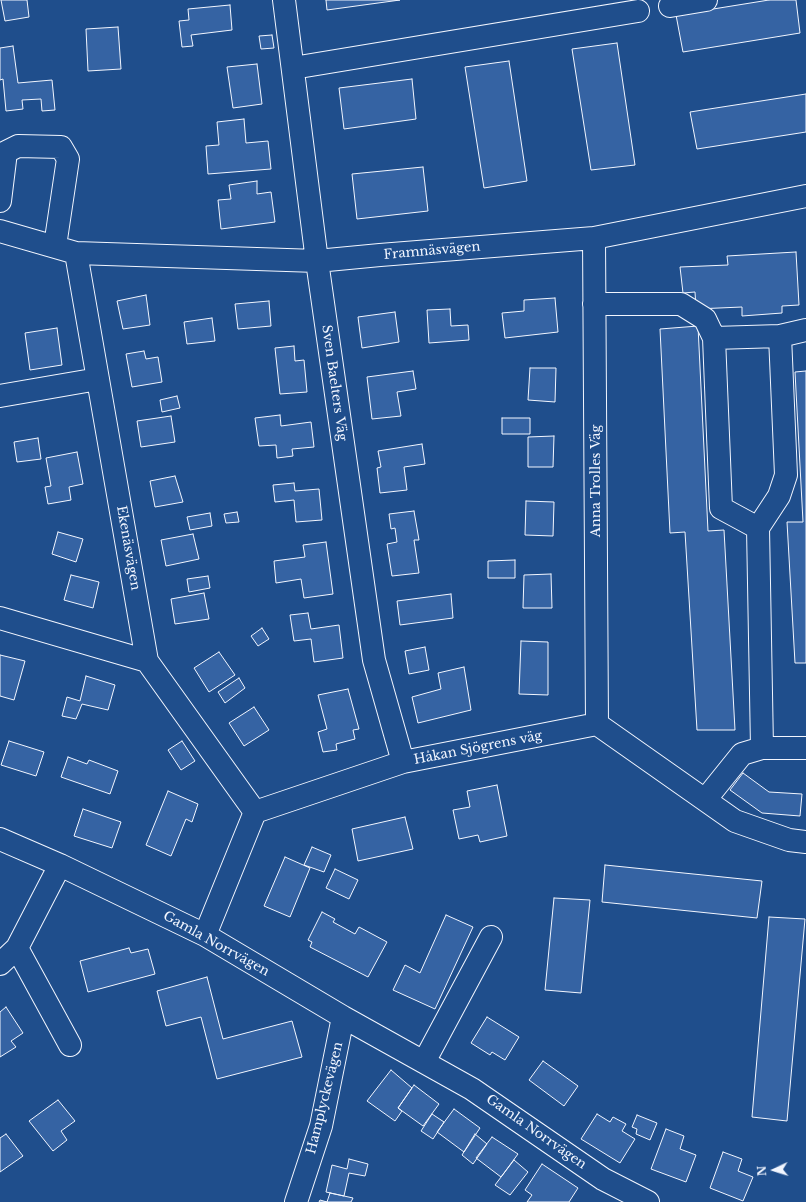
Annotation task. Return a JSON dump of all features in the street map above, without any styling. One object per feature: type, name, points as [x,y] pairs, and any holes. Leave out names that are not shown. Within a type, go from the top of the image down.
[{"type":"street","name":"Sven Baelters Väg","points":[[284,0],[317,261],[374,660],[404,762]]},
{"type":"street","points":[[670,6],[706,0]]},
{"type":"street","points":[[292,68],[638,11]]},
{"type":"street","points":[[0,201],[6,152],[18,146],[61,147],[68,159],[55,246]]},
{"type":"street","name":"Framnäsvägen","points":[[0,231],[76,252],[317,261],[594,238],[806,196]]},
{"type":"street","name":"Anna Trolles Väg","points":[[594,238],[597,724]]},
{"type":"street","name":"Ekenäsvägen","points":[[76,252],[147,661],[255,812]]},
{"type":"street","points":[[594,304],[681,304],[705,319],[714,338],[721,508],[758,528]]},
{"type":"street","points":[[714,338],[780,336],[806,330]]},
{"type":"street","points":[[762,748],[758,528],[779,496],[786,475],[780,336]]},
{"type":"street","points":[[0,396],[98,379]]},
{"type":"street","points":[[0,618],[147,661]]},
{"type":"street","points":[[597,724],[735,821],[789,840],[806,842]]},
{"type":"street","name":"Håkan Sjögrens väg","points":[[255,812],[404,762],[597,724]]},
{"type":"street","points":[[705,800],[742,754],[762,748],[806,748]]},
{"type":"street","points":[[205,935],[255,812]]},
{"type":"street","name":"Gamla Norrvägen","points":[[0,839],[60,865],[205,935],[343,1017],[472,1089],[604,1179],[648,1202]]},
{"type":"street","points":[[0,964],[17,948],[60,865]]},
{"type":"street","points":[[424,1062],[491,937]]},
{"type":"street","points":[[17,948],[70,1045]]},
{"type":"street","name":"Hamplyckevägen","points":[[296,1202],[321,1126],[343,1017]]},
{"type":"building","points":[[1,0],[27,0],[29,17],[5,21]]},
{"type":"building","points":[[326,0],[400,0],[327,10]]},
{"type":"building","points":[[769,0],[796,0],[800,33],[683,52],[676,15]]},
{"type":"building","points":[[230,5],[232,30],[191,35],[193,46],[182,47],[179,21],[189,20],[188,9]]},
{"type":"building","points":[[118,27],[121,69],[88,71],[86,29]]},
{"type":"building","points":[[272,35],[274,48],[261,49],[259,36]]},
{"type":"building","points":[[617,43],[635,165],[591,170],[572,49]]},
{"type":"building","points":[[13,46],[18,83],[52,80],[55,110],[42,111],[41,99],[22,100],[23,109],[6,111],[3,79],[0,80],[0,48]]},
{"type":"building","points":[[509,61],[527,181],[484,188],[465,67]]},
{"type":"building","points":[[257,64],[262,104],[233,108],[227,67]]},
{"type":"building","points":[[412,79],[416,119],[344,129],[339,88]]},
{"type":"building","points":[[806,94],[806,132],[697,149],[690,112]]},
{"type":"building","points":[[244,119],[246,143],[268,141],[271,169],[208,174],[206,146],[219,145],[217,122]]},
{"type":"building","points":[[423,167],[428,211],[357,219],[352,174]]},
{"type":"building","points":[[257,181],[257,194],[271,192],[275,222],[221,229],[218,200],[231,199],[229,185]]},
{"type":"building","points":[[796,252],[799,305],[782,306],[782,313],[742,316],[742,307],[696,309],[695,292],[683,293],[680,267],[728,265],[727,256]]},
{"type":"building","points":[[146,295],[150,325],[123,329],[117,301]]},
{"type":"building","points":[[555,298],[558,332],[505,338],[502,313],[524,311],[524,300]]},
{"type":"building","points":[[269,301],[271,326],[238,329],[235,304]]},
{"type":"building","points":[[450,309],[451,326],[468,325],[469,340],[429,343],[427,310]]},
{"type":"building","points":[[395,312],[399,342],[362,348],[358,317]]},
{"type":"building","points":[[212,318],[215,341],[187,344],[184,322]]},
{"type":"building","points":[[698,326],[708,531],[724,530],[735,730],[697,730],[685,532],[670,533],[660,329]]},
{"type":"building","points":[[57,328],[62,365],[30,370],[25,333]]},
{"type":"building","points":[[294,346],[295,361],[304,360],[307,392],[280,394],[275,348]]},
{"type":"building","points":[[144,351],[146,359],[158,357],[162,382],[132,387],[126,354]]},
{"type":"building","points":[[530,368],[556,368],[555,402],[528,400]]},
{"type":"building","points":[[413,371],[416,389],[397,392],[401,416],[372,419],[367,377]]},
{"type":"building","points":[[806,371],[806,663],[795,663],[787,522],[803,522],[795,372]]},
{"type":"building","points":[[177,396],[180,408],[162,412],[160,400]]},
{"type":"building","points":[[280,415],[281,426],[311,422],[314,447],[292,449],[293,456],[277,458],[276,445],[259,446],[255,418]]},
{"type":"building","points":[[171,416],[175,442],[141,447],[137,421]]},
{"type":"building","points":[[502,418],[530,418],[530,434],[502,434]]},
{"type":"building","points":[[554,436],[553,467],[528,467],[528,437]]},
{"type":"building","points":[[38,438],[41,459],[17,462],[14,442]]},
{"type":"building","points":[[422,444],[425,464],[404,467],[407,490],[380,493],[377,468],[381,467],[378,451]]},
{"type":"building","points":[[77,452],[83,484],[69,487],[71,500],[48,504],[45,487],[51,486],[46,458]]},
{"type":"building","points":[[175,476],[183,502],[155,507],[150,481]]},
{"type":"building","points":[[294,483],[295,491],[319,489],[322,520],[296,522],[294,500],[275,502],[273,485]]},
{"type":"building","points":[[526,501],[554,502],[553,536],[525,535]]},
{"type":"building","points":[[414,511],[419,540],[414,540],[419,573],[392,576],[387,544],[397,542],[395,528],[391,529],[389,514]]},
{"type":"building","points":[[237,512],[239,522],[226,523],[224,514]]},
{"type":"building","points":[[210,513],[212,526],[190,530],[187,517]]},
{"type":"building","points":[[58,532],[83,539],[76,562],[52,554]]},
{"type":"building","points":[[193,534],[199,559],[166,566],[161,540]]},
{"type":"building","points":[[326,542],[333,594],[304,598],[301,579],[276,583],[274,561],[305,557],[303,545]]},
{"type":"building","points":[[515,560],[515,578],[488,578],[488,561]]},
{"type":"building","points":[[551,574],[552,608],[523,608],[524,575]]},
{"type":"building","points":[[71,575],[99,582],[93,608],[64,600]]},
{"type":"building","points":[[208,576],[210,588],[189,592],[187,579]]},
{"type":"building","points":[[204,593],[209,619],[175,624],[171,599]]},
{"type":"building","points":[[451,594],[453,618],[400,625],[397,601]]},
{"type":"building","points":[[308,613],[311,629],[339,625],[343,658],[314,662],[311,639],[294,641],[290,615]]},
{"type":"building","points":[[262,628],[269,639],[258,646],[251,636]]},
{"type":"building","points":[[521,641],[548,642],[548,695],[519,694]]},
{"type":"building","points":[[425,647],[429,670],[409,674],[405,651]]},
{"type":"building","points":[[219,652],[235,675],[209,692],[194,668]]},
{"type":"building","points":[[0,655],[25,661],[14,700],[0,696]]},
{"type":"building","points":[[464,667],[471,710],[418,723],[412,697],[441,689],[438,673]]},
{"type":"building","points":[[86,676],[115,685],[108,710],[82,704],[76,719],[62,716],[67,697],[80,701]]},
{"type":"building","points":[[239,678],[245,688],[225,703],[218,692]]},
{"type":"building","points":[[348,689],[359,729],[353,730],[355,739],[336,744],[337,750],[323,752],[318,732],[327,729],[318,695]]},
{"type":"building","points":[[254,707],[269,730],[244,746],[229,723]]},
{"type":"building","points":[[9,741],[44,752],[36,776],[1,765]]},
{"type":"building","points":[[182,741],[195,761],[181,770],[168,750]]},
{"type":"building","points":[[68,757],[87,764],[89,760],[118,771],[110,794],[61,777]]},
{"type":"building","points":[[743,773],[769,792],[802,794],[800,816],[762,813],[730,790]]},
{"type":"building","points":[[497,785],[507,836],[480,842],[478,835],[459,839],[453,810],[470,807],[467,791]]},
{"type":"building","points":[[168,791],[198,804],[192,822],[186,819],[171,856],[146,845]]},
{"type":"building","points":[[83,809],[121,822],[112,848],[74,836]]},
{"type":"building","points":[[405,817],[413,849],[358,861],[352,829]]},
{"type":"building","points":[[312,847],[331,855],[324,872],[304,865]]},
{"type":"building","points":[[285,857],[310,868],[290,917],[264,906]]},
{"type":"building","points":[[605,865],[762,881],[757,918],[602,902]]},
{"type":"building","points":[[335,869],[358,880],[349,899],[326,888]]},
{"type":"building","points":[[554,898],[590,900],[581,993],[545,990]]},
{"type":"building","points":[[322,912],[335,919],[333,922],[355,934],[359,927],[387,942],[368,977],[310,947],[312,942],[308,940]]},
{"type":"building","points":[[446,915],[473,927],[435,1009],[393,990],[405,965],[420,973]]},
{"type":"building","points":[[769,917],[805,919],[787,1121],[752,1117]]},
{"type":"building","points":[[129,948],[131,953],[148,949],[155,974],[88,992],[80,961]]},
{"type":"building","points":[[207,977],[223,1039],[292,1021],[302,1057],[217,1079],[201,1017],[166,1026],[157,991]]},
{"type":"building","points":[[6,1007],[23,1033],[11,1041],[16,1047],[0,1057],[0,1012]]},
{"type":"building","points":[[487,1017],[519,1037],[505,1060],[492,1052],[490,1055],[471,1043]]},
{"type":"building","points":[[543,1061],[578,1086],[564,1106],[529,1080]]},
{"type":"building","points":[[391,1070],[412,1088],[398,1108],[402,1111],[395,1121],[367,1101]]},
{"type":"building","points":[[414,1085],[439,1104],[423,1126],[398,1108]]},
{"type":"building","points":[[58,1100],[75,1121],[61,1131],[67,1140],[53,1151],[29,1121]]},
{"type":"building","points":[[454,1109],[480,1128],[464,1152],[437,1132]]},
{"type":"building","points":[[432,1114],[444,1122],[433,1139],[421,1131]]},
{"type":"building","points":[[597,1114],[610,1122],[613,1117],[626,1124],[622,1131],[635,1139],[620,1163],[581,1139]]},
{"type":"building","points":[[637,1115],[657,1123],[650,1140],[636,1134],[637,1129],[632,1127]]},
{"type":"building","points":[[666,1129],[684,1136],[680,1149],[696,1155],[686,1182],[651,1169]]},
{"type":"building","points":[[6,1134],[23,1156],[0,1172],[0,1138]]},
{"type":"building","points":[[475,1134],[487,1144],[473,1164],[462,1155]]},
{"type":"building","points":[[492,1137],[518,1154],[501,1177],[476,1158]]},
{"type":"building","points":[[723,1152],[742,1159],[738,1171],[753,1177],[743,1201],[710,1188]]},
{"type":"building","points":[[349,1159],[368,1164],[365,1176],[349,1173],[344,1196],[326,1192],[332,1165],[347,1169]]},
{"type":"building","points":[[514,1160],[528,1172],[510,1195],[495,1185]]},
{"type":"building","points":[[542,1164],[578,1188],[569,1202],[527,1202],[532,1195],[525,1190]]},
{"type":"building","points":[[330,1193],[353,1198],[351,1202],[327,1202]]}]
